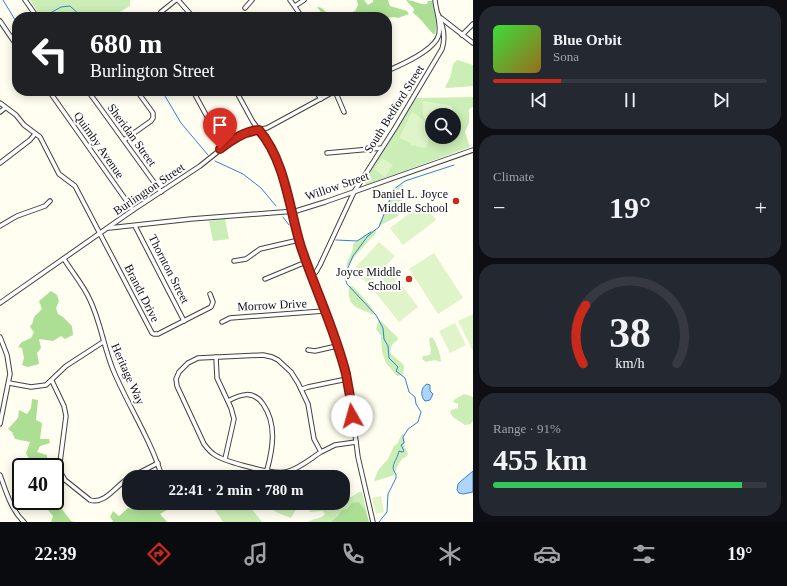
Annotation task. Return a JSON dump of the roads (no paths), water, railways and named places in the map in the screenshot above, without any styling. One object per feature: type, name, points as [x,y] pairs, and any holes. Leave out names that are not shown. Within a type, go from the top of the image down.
[{"type":"street","points":[[25,0],[33,12]]},
{"type":"street","points":[[161,12],[177,0],[188,12]]},
{"type":"street","points":[[245,8],[252,0]]},
{"type":"street","points":[[290,0],[298,12]]},
{"type":"street","points":[[294,6],[304,0]]},
{"type":"street","points":[[392,69],[408,61],[434,44],[439,33],[438,14],[435,0]]},
{"type":"street","points":[[438,14],[444,21],[473,44]]},
{"type":"street","name":"South Bedford Street","points":[[311,275],[316,272],[320,265],[354,192],[442,49],[444,42],[443,27],[438,14]]},
{"type":"street","points":[[0,22],[12,39]]},
{"type":"street","points":[[462,35],[473,24]]},
{"type":"street","name":"Quimby Avenue","points":[[53,96],[134,210]]},
{"type":"street","name":"Sheridan Street","points":[[92,96],[161,192]]},
{"type":"street","points":[[124,140],[154,118],[153,114],[140,96]]},
{"type":"street","points":[[196,96],[223,146]]},
{"type":"street","points":[[239,96],[267,141],[276,160],[306,262],[337,346],[347,379],[359,463],[373,522]]},
{"type":"street","name":"Burlington Street","points":[[0,303],[200,166],[223,146],[254,130],[267,128],[326,96]]},
{"type":"street","points":[[337,96],[344,112]]},
{"type":"street","points":[[0,103],[16,115],[24,125],[42,139],[59,175],[70,181],[75,186],[101,234]]},
{"type":"street","points":[[0,112],[5,108]]},
{"type":"street","points":[[0,163],[29,141],[35,134]]},
{"type":"street","points":[[327,153],[382,148]]},
{"type":"street","name":"Willow Street","points":[[108,228],[191,219],[291,211],[315,206],[473,150]]},
{"type":"street","points":[[0,226],[17,216],[45,206],[50,201]]},
{"type":"street","name":"Thornton Street","points":[[135,226],[184,321]]},
{"type":"street","name":"Brandt Drive","points":[[101,234],[152,333],[158,334],[211,306],[213,301],[210,294]]},
{"type":"street","points":[[234,262],[246,259],[260,249],[299,240]]},
{"type":"street","name":"Heritage Way","points":[[64,259],[90,299],[114,372],[160,470]]},
{"type":"street","points":[[265,279],[306,262]]},
{"type":"street","name":"Morrow Drive","points":[[222,322],[230,318],[324,311]]},
{"type":"street","points":[[0,337],[9,361],[10,374],[0,424]]},
{"type":"street","points":[[9,383],[36,387],[46,385],[52,381],[66,366],[103,342]]},
{"type":"street","points":[[308,350],[315,351],[337,346]]},
{"type":"street","points":[[228,401],[240,396],[250,395],[259,399],[268,412],[272,420],[272,431],[271,451],[267,470],[225,459],[213,454],[204,444],[176,382],[179,372],[188,363],[200,358],[260,355],[272,357],[291,372],[302,389],[308,406],[314,439],[321,452]]},
{"type":"street","points":[[216,357],[217,378],[232,411],[234,422],[225,459]]},
{"type":"street","points":[[302,389],[347,379]]},
{"type":"street","points":[[52,381],[64,406],[66,416],[59,466],[59,470],[65,480],[90,500],[95,502],[101,500],[122,483]]},
{"type":"street","points":[[291,470],[338,444],[356,442]]},
{"type":"street","points":[[145,470],[158,463]]},
{"type":"street","points":[[0,475],[11,503],[17,514],[24,522]]},
{"type":"water","points":[[427,384],[430,385],[430,391],[433,394],[430,400],[425,401],[422,397],[422,392],[423,387]]},
{"type":"water","points":[[473,471],[473,492],[463,494],[459,493],[457,490],[458,484]]},
{"type":"waterway","points":[[3,0],[12,15]]},
{"type":"waterway","points":[[52,12],[61,7],[70,6],[77,12]]},
{"type":"waterway","points":[[165,96],[181,123],[208,155]]},
{"type":"waterway","points":[[215,161],[243,174],[261,188],[276,206]]},
{"type":"waterway","points":[[375,230],[379,227],[394,189],[405,181],[454,165]]},
{"type":"waterway","points":[[283,217],[289,225]]},
{"type":"waterway","points":[[375,230],[367,237],[353,256],[345,278],[347,284],[376,315],[383,328],[384,339],[388,346],[389,358],[398,367],[396,371],[405,378],[409,392],[415,397],[416,404],[421,412],[418,422],[408,429],[403,437],[404,443],[401,445],[404,451],[399,451],[393,466],[396,478],[388,494],[387,512],[379,522]]},
{"type":"waterway","points":[[336,240],[357,241],[371,232]]},
{"type":"place","name":"Daniel L. Joyce Middle School","points":[[456,201]]},
{"type":"place","name":"Joyce Middle School","points":[[409,279]]}]
